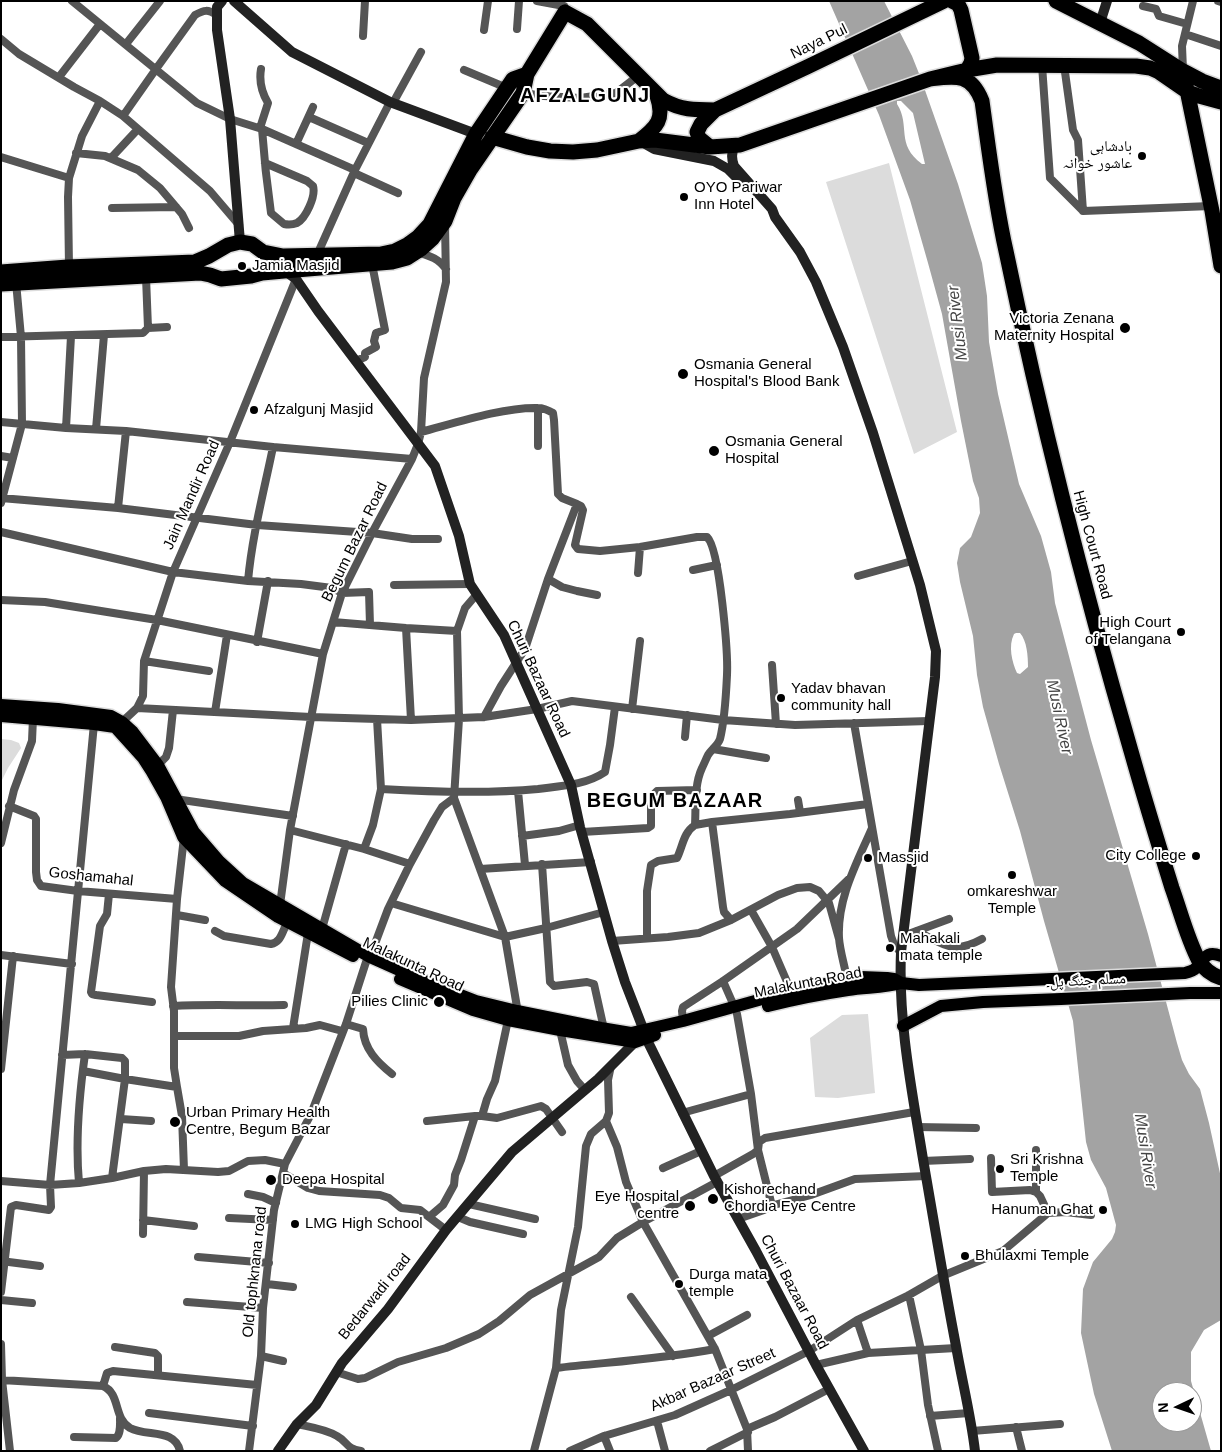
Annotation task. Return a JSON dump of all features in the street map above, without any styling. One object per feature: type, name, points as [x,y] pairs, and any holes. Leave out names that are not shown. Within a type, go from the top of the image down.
[{"type":"highway","points":[[952,1],[958,4],[961,10],[972,58],[966,70]]},
{"type":"highway","points":[[969,1],[976,52],[980,61],[987,66]]},
{"type":"highway","points":[[1056,1],[1144,46],[1146,58],[1136,66]]},
{"type":"highway","name":"Naya Pul","points":[[715,110],[807,68],[940,3]]},
{"type":"highway","points":[[1,272],[69,267],[199,267],[210,275],[221,279],[262,273],[290,275],[392,262],[407,258],[432,239],[445,221],[454,198],[470,170],[523,93],[527,74],[564,6],[587,24],[658,96],[677,107],[692,110],[715,110]]},
{"type":"highway","points":[[1139,43],[1183,71],[1221,88]]},
{"type":"highway","points":[[492,137],[527,147],[573,152],[655,140],[710,147],[737,145],[930,79],[997,65],[1136,66],[1150,68],[1193,94],[1221,103]]},
{"type":"highway","points":[[1183,71],[1193,94],[1196,130],[1215,210],[1221,266]]},
{"type":"highway","points":[[9,283],[146,276],[199,267],[240,234],[263,252],[283,256],[381,254],[395,251],[418,237],[430,224],[476,134],[513,79],[527,74]]},
{"type":"highway","name":"High Court Road","points":[[930,79],[956,77],[968,80],[976,88],[982,101],[995,194],[1006,250],[1062,498],[1114,692],[1189,939],[1200,963],[1206,970],[1221,978]]},
{"type":"highway","points":[[640,141],[655,128],[658,122],[660,105],[658,96]]},
{"type":"highway","points":[[1196,130],[1196,122],[1205,108],[1221,103]]},
{"type":"highway","points":[[710,147],[699,138],[697,132],[701,124],[715,110]]},
{"type":"main road","points":[[1,705],[58,709],[111,716],[122,722],[134,732],[146,756],[158,765],[176,799],[187,832]]},
{"type":"main road","name":"Malakunta Road","points":[[1,716],[94,724],[115,728],[146,756],[163,792],[187,832],[225,881],[278,910],[288,922],[308,933],[368,960],[417,987],[474,1010],[560,1030],[641,1037],[736,1010],[901,983]]},
{"type":"main road","points":[[278,910],[322,929],[368,960]]},
{"type":"main road","points":[[1200,963],[1209,954],[1221,956]]},
{"type":"main road","name":"مسلم جنگ پل۔","points":[[901,983],[919,985],[1185,973],[1196,968],[1200,963]]},
{"type":"main road","points":[[515,1018],[631,1033],[641,1037],[684,1021],[736,1010],[791,991],[861,977],[894,979],[901,983]]},
{"type":"main road","points":[[903,1026],[941,1006],[938,984]]},
{"type":"main road","name":"مسلم جنگ پل۔","points":[[941,1006],[983,1002],[1190,993],[1221,994]]},
{"type":"street","points":[[72,1],[197,102],[230,119],[261,129],[296,144],[398,193]]},
{"type":"street","points":[[126,44],[160,1]]},
{"type":"street","points":[[222,1],[217,7],[217,30],[230,119],[240,234]]},
{"type":"street","points":[[234,1],[292,52],[392,103],[476,134]]},
{"type":"street","points":[[363,36],[365,1]]},
{"type":"street","points":[[484,30],[488,1]]},
{"type":"street","points":[[517,29],[519,1]]},
{"type":"street","points":[[538,1],[564,6]]},
{"type":"street","points":[[1100,23],[1107,1]]},
{"type":"street","points":[[1183,71],[1182,46],[1194,1]]},
{"type":"street","points":[[1143,6],[1156,9],[1159,16],[1187,24]]},
{"type":"street","points":[[123,116],[195,15],[204,10],[211,11],[216,15]]},
{"type":"street","points":[[59,77],[100,24]]},
{"type":"street","points":[[1185,34],[1221,46]]},
{"type":"street","points":[[1,39],[19,54],[123,116],[210,191],[240,234]]},
{"type":"street","points":[[317,255],[368,143],[421,52]]},
{"type":"street","points":[[1042,65],[1050,178],[1084,211],[1215,210]]},
{"type":"street","points":[[1064,65],[1074,130],[1078,140],[1084,211]]},
{"type":"street","points":[[261,69],[261,84],[268,103],[261,129],[265,163],[271,213],[284,224],[295,224],[300,220],[313,199],[315,191],[313,186],[307,181],[265,163]]},
{"type":"street","points":[[464,70],[507,88]]},
{"type":"street","points":[[523,93],[580,98],[616,94],[638,76]]},
{"type":"street","points":[[69,267],[69,178],[82,136],[100,101]]},
{"type":"street","points":[[296,144],[313,107]]},
{"type":"street","points":[[309,117],[368,143]]},
{"type":"street","points":[[111,158],[138,129]]},
{"type":"street","points":[[640,141],[654,149],[705,158],[721,164],[742,182],[768,212],[775,217]]},
{"type":"street","points":[[737,145],[732,154],[734,166],[772,209],[775,217],[800,252],[816,282],[842,347],[872,433],[912,561],[936,651],[930,721],[901,952],[903,1026],[914,1112],[975,1451]]},
{"type":"street","points":[[76,153],[105,156],[138,170],[160,188],[182,214],[189,228]]},
{"type":"street","points":[[1,156],[69,178]]},
{"type":"street","points":[[112,208],[176,207]]},
{"type":"street","name":"Begum Bazar Road","points":[[278,910],[290,830],[322,654],[342,594],[412,459],[421,432],[424,378],[446,282],[445,221]]},
{"type":"street","points":[[417,252],[432,256],[440,261],[446,270]]},
{"type":"street","points":[[356,361],[365,357],[365,353],[376,347],[374,340],[376,333],[386,330],[372,264]]},
{"type":"street","name":"Churi Bazaar Road","points":[[290,275],[435,466],[459,536],[470,584],[504,634],[571,785],[581,829],[612,941],[641,1037],[715,1179],[864,1451]]},
{"type":"street","name":"Jain Mandir Road","points":[[137,708],[142,696],[144,661],[173,572],[230,442],[290,275]]},
{"type":"street","points":[[1,337],[143,334],[148,328],[146,276]]},
{"type":"street","points":[[9,283],[21,337],[22,424],[2,500],[118,508],[257,524],[372,533],[412,539],[438,539]]},
{"type":"street","points":[[148,328],[168,327]]},
{"type":"street","points":[[96,429],[104,335]]},
{"type":"street","points":[[66,428],[71,336]]},
{"type":"street","points":[[538,408],[538,446]]},
{"type":"street","points":[[421,432],[490,415],[516,410],[544,408],[552,413],[554,420],[558,494],[562,498],[581,506],[583,510],[575,545],[578,549],[600,551],[640,547],[703,536],[709,539],[717,565],[727,673],[725,709],[719,741],[708,755],[701,770],[697,790],[695,825]]},
{"type":"street","points":[[1,422],[126,431],[273,447],[412,459]]},
{"type":"street","points":[[118,508],[126,431]]},
{"type":"street","points":[[248,581],[257,524],[273,447]]},
{"type":"street","points":[[1,456],[13,458]]},
{"type":"street","points":[[484,717],[525,649],[548,579],[577,504]]},
{"type":"street","points":[[1,532],[173,572],[332,588],[342,594],[369,592],[370,625]]},
{"type":"street","points":[[638,573],[640,547]]},
{"type":"street","points":[[858,576],[912,561]]},
{"type":"street","points":[[693,570],[717,565]]},
{"type":"street","points":[[548,579],[577,591],[597,594]]},
{"type":"street","points":[[257,642],[268,581]]},
{"type":"street","points":[[394,586],[470,584]]},
{"type":"street","points":[[429,1217],[443,1205],[454,1185],[455,1175],[495,1081],[515,1018],[505,936],[455,795],[460,719],[457,631],[465,608],[477,594]]},
{"type":"street","points":[[1,600],[45,602],[157,620],[322,654]]},
{"type":"street","points":[[333,622],[457,631]]},
{"type":"street","points":[[406,628],[411,720]]},
{"type":"street","points":[[215,712],[227,635]]},
{"type":"street","points":[[632,709],[640,641]]},
{"type":"street","points":[[144,661],[209,671]]},
{"type":"street","points":[[772,665],[776,724]]},
{"type":"street","points":[[122,722],[137,708],[411,720],[484,717],[537,709],[572,701],[723,720],[776,724],[854,724],[930,721]]},
{"type":"street","points":[[381,789],[455,795],[571,785],[605,772],[615,707]]},
{"type":"street","points":[[158,765],[166,757],[169,748],[173,710]]},
{"type":"street","points":[[685,737],[687,715]]},
{"type":"street","points":[[1,843],[9,806],[32,741],[33,718]]},
{"type":"street","points":[[364,849],[373,825],[381,789],[377,719]]},
{"type":"street","points":[[1,1292],[3,1261],[12,1206],[50,1210],[51,1207],[50,1185],[94,724]]},
{"type":"street","points":[[854,724],[891,936],[901,952]]},
{"type":"street","points":[[713,749],[766,758]]},
{"type":"street","points":[[522,836],[581,829],[648,828],[651,826],[650,802],[654,793],[657,791],[697,790]]},
{"type":"street","points":[[518,791],[525,866]]},
{"type":"street","name":"Old tophknana road","points":[[249,1451],[261,1356],[263,1308],[273,1220],[285,1164],[311,1114],[391,903],[434,820],[442,807],[455,795]]},
{"type":"street","points":[[176,799],[293,816]]},
{"type":"street","points":[[798,800],[800,812]]},
{"type":"street","points":[[646,938],[647,891],[652,865],[658,861],[677,858],[689,829],[695,825],[868,804]]},
{"type":"street","name":"Goshamahal","points":[[9,806],[34,816],[36,819],[36,872],[37,880],[41,886],[78,892],[177,899]]},
{"type":"street","points":[[712,822],[723,907],[724,912],[731,920]]},
{"type":"street","points":[[839,939],[840,910],[849,879],[872,828]]},
{"type":"street","points":[[290,830],[364,849],[410,864]]},
{"type":"street","points":[[184,1170],[182,1116],[174,1068],[175,1036],[171,987],[177,899],[187,832]]},
{"type":"street","points":[[322,929],[346,844]]},
{"type":"street","points":[[480,869],[591,862]]},
{"type":"street","points":[[542,864],[550,982],[554,986],[584,982],[594,984],[604,1029]]},
{"type":"street","points":[[684,1021],[682,1011],[684,1007],[796,929],[849,879]]},
{"type":"street","points":[[612,941],[699,933],[731,920],[778,895],[797,888],[814,888],[829,903],[839,939],[847,980]]},
{"type":"street","points":[[109,894],[106,918],[100,926],[91,992],[93,995],[152,1002]]},
{"type":"street","points":[[391,903],[505,936],[546,928],[604,912]]},
{"type":"street","points":[[751,910],[772,947],[791,991]]},
{"type":"street","points":[[176,915],[205,920]]},
{"type":"street","points":[[903,936],[949,919]]},
{"type":"street","points":[[215,931],[224,936],[271,944],[276,943],[280,939],[288,922]]},
{"type":"street","points":[[917,931],[952,948],[962,948],[982,939]]},
{"type":"street","points":[[293,1028],[308,933]]},
{"type":"street","points":[[1,955],[72,964]]},
{"type":"street","points":[[1,1069],[13,956]]},
{"type":"street","points":[[722,981],[736,1010],[751,1094],[758,1150],[771,1202],[774,1205]]},
{"type":"street","points":[[173,1006],[284,1005]]},
{"type":"street","points":[[175,1036],[239,1036],[263,1030],[320,1025],[363,1029],[368,1050],[392,1074]]},
{"type":"street","points":[[560,1030],[568,1065],[577,1081],[585,1090]]},
{"type":"street","name":"Bedarwadi road","points":[[278,1451],[298,1424],[316,1406],[342,1363],[388,1309],[446,1230],[512,1152],[585,1090],[641,1037]]},
{"type":"street","points":[[62,1055],[85,1054],[122,1058],[125,1061],[121,1119],[112,1178]]},
{"type":"street","points":[[79,1183],[76,1138],[85,1054]]},
{"type":"street","points":[[534,1451],[556,1368],[560,1310],[578,1227],[586,1146],[591,1134],[606,1121],[609,1113],[608,1080],[611,1065]]},
{"type":"street","points":[[82,1071],[177,1088]]},
{"type":"street","points":[[682,1113],[751,1094]]},
{"type":"street","points":[[427,1121],[479,1116],[497,1118],[541,1106],[546,1109],[562,1132]]},
{"type":"street","points":[[336,1372],[358,1379],[365,1378],[398,1362],[446,1348],[479,1334],[499,1322],[530,1296],[599,1257],[617,1238],[746,1159],[758,1150],[759,1142],[765,1138],[914,1112]]},
{"type":"street","points":[[121,1119],[152,1120]]},
{"type":"street","points":[[606,1121],[617,1147],[626,1182],[643,1222],[715,1349],[748,1430],[748,1451]]},
{"type":"street","points":[[917,1127],[976,1128]]},
{"type":"street","points":[[1036,1150],[1036,1192]]},
{"type":"street","points":[[663,1168],[701,1151]]},
{"type":"street","points":[[991,1158],[992,1192],[1030,1190],[1040,1196],[1048,1213],[1066,1212],[1091,1215]]},
{"type":"street","points":[[924,1161],[970,1159]]},
{"type":"street","points":[[1,1181],[50,1185],[79,1183],[144,1171],[166,1169],[230,1171],[248,1161],[265,1160],[285,1164]]},
{"type":"street","points":[[143,1234],[144,1171]]},
{"type":"street","points":[[283,1173],[308,1188],[319,1191],[380,1195],[389,1198],[401,1208],[420,1210],[446,1230]]},
{"type":"street","points":[[738,1219],[774,1205],[811,1195],[855,1179],[926,1176]]},
{"type":"street","points":[[248,1194],[263,1197],[276,1203]]},
{"type":"street","points":[[469,1204],[535,1218]]},
{"type":"street","name":"Akbar Bazaar Street","points":[[570,1451],[604,1436],[674,1415],[809,1352],[857,1320],[909,1295],[942,1276],[1003,1251],[1048,1213]]},
{"type":"street","points":[[458,1217],[470,1222],[523,1234]]},
{"type":"street","points":[[229,1218],[273,1220]]},
{"type":"street","points":[[143,1220],[194,1226]]},
{"type":"street","points":[[198,1257],[269,1264]]},
{"type":"street","points":[[3,1261],[40,1266]]},
{"type":"street","points":[[267,1284],[293,1287]]},
{"type":"street","points":[[909,1295],[921,1350],[930,1416],[938,1451]]},
{"type":"street","points":[[631,1297],[673,1356]]},
{"type":"street","points":[[1,1300],[32,1303]]},
{"type":"street","points":[[187,1302],[263,1308]]},
{"type":"street","points":[[708,1336],[747,1315]]},
{"type":"street","points":[[857,1320],[868,1354]]},
{"type":"street","points":[[1,1344],[2,1380],[10,1451]]},
{"type":"street","points":[[115,1347],[156,1353],[158,1356],[158,1375]]},
{"type":"street","points":[[816,1365],[868,1354],[956,1348]]},
{"type":"street","points":[[556,1368],[673,1356],[715,1349]]},
{"type":"street","points":[[261,1356],[284,1361]]},
{"type":"street","points":[[103,1386],[107,1373],[110,1371],[257,1386]]},
{"type":"street","points":[[2,1380],[103,1386],[112,1392],[120,1418],[118,1437],[74,1437]]},
{"type":"street","points":[[710,1451],[830,1389]]},
{"type":"street","points":[[930,1416],[969,1413]]},
{"type":"street","points":[[149,1414],[253,1426]]},
{"type":"street","points":[[120,1418],[131,1429],[174,1439],[180,1451]]},
{"type":"street","points":[[657,1421],[665,1451]]},
{"type":"street","points":[[298,1424],[336,1435],[347,1446],[361,1451]]},
{"type":"street","points":[[972,1431],[1060,1424]]},
{"type":"street","points":[[1016,1428],[1022,1451]]},
{"type":"street","points":[[604,1436],[610,1451]]},
{"type":"shaded area","points":[[889,163],[957,432],[914,454],[826,182]]},
{"type":"shaded area","points":[[1,739],[19,743],[21,748],[1,782]]},
{"type":"shaded area","points":[[868,1014],[875,1093],[838,1098],[815,1097],[810,1038],[842,1015]]},
{"type":"water","name":"Musi River","points":[[829,1],[884,1],[912,56],[958,184],[982,263],[987,296],[989,342],[998,394],[1019,484],[1041,536],[1051,572],[1055,603],[1091,740],[1148,934],[1182,1060],[1200,1089],[1209,1123],[1221,1178],[1221,1320],[1204,1330],[1191,1352],[1191,1382],[1152,1382],[1152,1432],[1202,1432],[1202,1420],[1211,1451],[1112,1451],[1094,1394],[1081,1333],[1083,1289],[1093,1262],[1112,1239],[1116,1225],[1106,1188],[1091,1160],[1086,1142],[1073,1021],[983,707],[973,636],[957,563],[960,548],[971,537],[980,513],[979,498],[973,481],[942,314],[910,200],[879,115]],"holes":[[[897,101],[901,101],[913,113],[925,164],[922,164],[914,157],[906,142],[903,120],[897,104]],[[1016,633],[1020,633],[1024,640],[1028,658],[1028,667],[1020,674],[1017,673],[1011,654],[1012,639]]]},
{"type":"place","name":"بادشاہی عاشور خوانہ","points":[[1142,156]]},
{"type":"place","name":"OYO Pariwar Inn Hotel","points":[[684,197]]},
{"type":"place","name":"Jamia Masjid","points":[[242,266]]},
{"type":"place","name":"Victoria Zenana Maternity Hospital","points":[[1125,328]]},
{"type":"place","name":"Osmania General Hospital's Blood Bank","points":[[683,374]]},
{"type":"place","name":"Afzalgunj Masjid","points":[[254,410]]},
{"type":"place","name":"Osmania General Hospital","points":[[714,451]]},
{"type":"place","name":"High Court of Telangana","points":[[1181,632]]},
{"type":"place","name":"Yadav bhavan community hall","points":[[781,698]]},
{"type":"place","name":"City College","points":[[1196,856]]},
{"type":"place","name":"Massjid","points":[[868,858]]},
{"type":"place","name":"omkareshwar Temple","points":[[1012,875]]},
{"type":"place","name":"Mahakali mata temple","points":[[890,948]]},
{"type":"place","name":"Pilies Clinic","points":[[439,1002]]},
{"type":"place","name":"Urban Primary Health Centre, Begum Bazar","points":[[175,1122]]},
{"type":"place","name":"Sri Krishna Temple","points":[[1000,1169]]},
{"type":"place","name":"Deepa Hospital","points":[[271,1180]]},
{"type":"place","name":"Kishorechand Chordia Eye Centre","points":[[713,1199]]},
{"type":"place","name":"Eye Hospital centre","points":[[690,1206]]},
{"type":"place","name":"Hanuman Ghat","points":[[1103,1210]]},
{"type":"place","name":"LMG High School","points":[[295,1224]]},
{"type":"place","name":"Bhulaxmi Temple","points":[[965,1256]]},
{"type":"place","name":"Durga mata temple","points":[[679,1284]]},
{"type":"district","name":"AFZALGUNJ","points":[[585,96]]},
{"type":"district","name":"BEGUM BAZAAR","points":[[675,801]]}]
